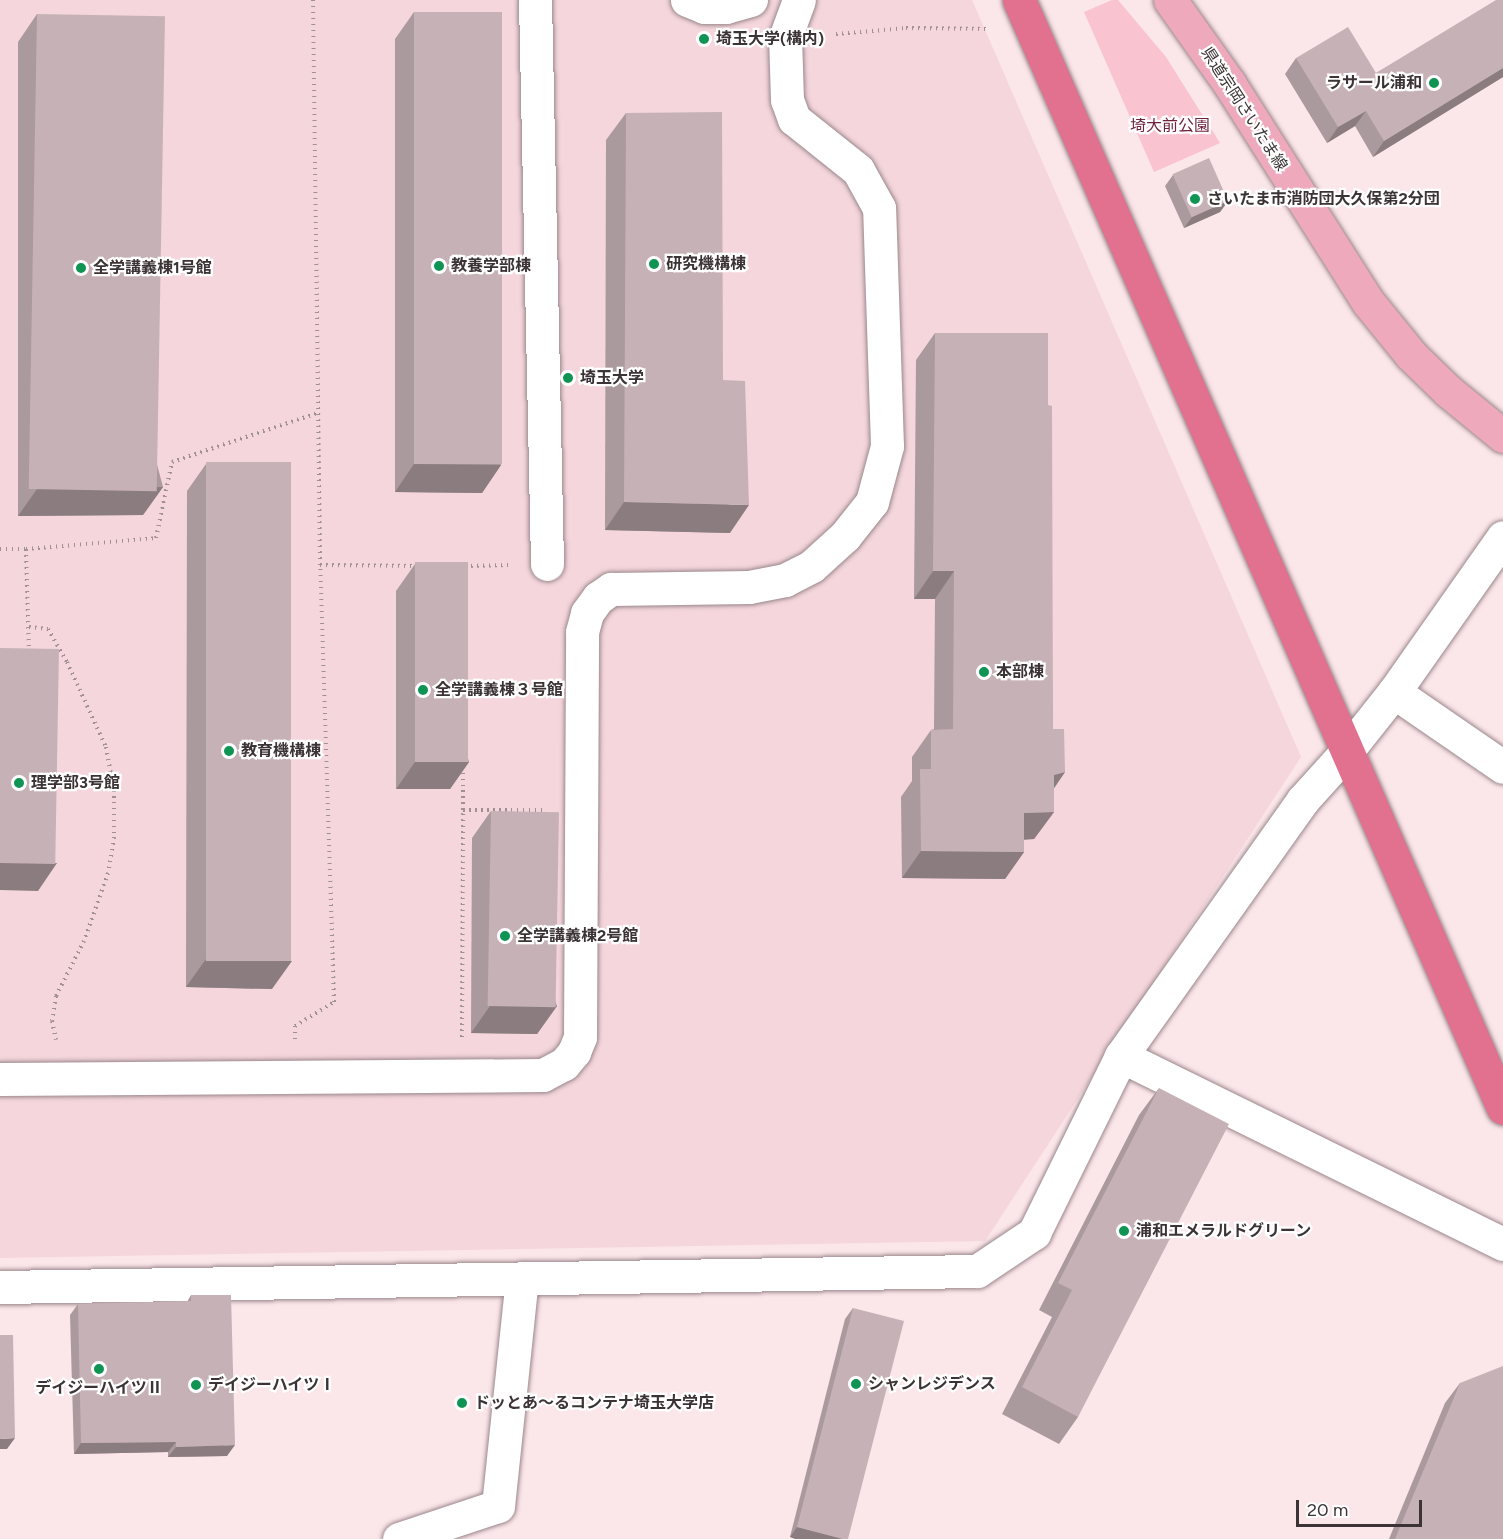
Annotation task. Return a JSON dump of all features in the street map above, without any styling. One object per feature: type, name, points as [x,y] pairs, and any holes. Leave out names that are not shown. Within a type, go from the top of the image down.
[{"type":"highway","points":[[1019,0],[1503,1108]]},
{"type":"main road","name":"県道宗岡さいたま線","points":[[1170,0],[1229,83],[1368,302],[1411,355],[1448,391],[1503,436]]},
{"type":"street","points":[[535,0],[547,564]]},
{"type":"street","points":[[687,0],[704,7],[726,8],[751,0]]},
{"type":"street","points":[[765,0],[785,38]]},
{"type":"street","points":[[0,1079],[543,1075],[564,1064],[574,1052],[580,1037],[582,632],[587,614],[598,598],[611,590],[749,587],[784,580],[812,566],[845,536],[872,502],[887,446],[879,208],[858,170],[794,119],[788,100],[785,38],[799,0]]},
{"type":"street","points":[[0,1287],[977,1271],[1034,1233],[1121,1056],[1302,801],[1347,751],[1394,692],[1503,537]]},
{"type":"street","points":[[1394,692],[1503,767]]},
{"type":"street","points":[[1121,1056],[1503,1244]]},
{"type":"street","points":[[399,1539],[498,1506],[522,1278]]},
{"type":"path","points":[[296,1045],[295,1026],[334,1002],[320,565],[313,0]]},
{"type":"path","points":[[836,34],[906,28],[990,29]]},
{"type":"path","points":[[0,549],[26,549],[156,538],[172,462],[318,413]]},
{"type":"path","points":[[26,549],[29,663]]},
{"type":"path","points":[[320,565],[428,566]]},
{"type":"path","points":[[463,566],[463,578]]},
{"type":"path","points":[[29,627],[48,629],[67,662],[106,747],[114,790],[114,837],[108,873],[84,941],[56,996],[52,1021],[58,1050]]},
{"type":"path","points":[[462,1049],[463,764]]},
{"type":"path","points":[[463,810],[556,810]]},
{"type":"shaded area","name":"埼玉大学","points":[[0,0],[972,0],[1301,757],[985,1241],[0,1258]]},
{"type":"green space","name":"埼大前公園","points":[[1112,0],[1118,0],[1166,57],[1220,143],[1154,172],[1084,12]]},
{"type":"building","name":"ラサール浦和","points":[[1496,0],[1503,0],[1503,68],[1384,141],[1366,111],[1338,127],[1296,58],[1348,27],[1376,73]]},
{"type":"building","name":"教養学部棟","points":[[414,12],[502,12],[502,464],[414,464]]},
{"type":"building","name":"全学講義棟1号館","points":[[37,14],[165,16],[157,491],[29,489]]},
{"type":"building","name":"研究機構棟","points":[[722,112],[723,380],[745,381],[749,505],[624,502],[626,113]]},
{"type":"building","points":[[1209,158],[1228,201],[1192,217],[1172,174]]},
{"type":"building","name":"本部棟","points":[[935,333],[1048,333],[1048,405],[1052,406],[1053,729],[1064,729],[1065,772],[1054,775],[1054,812],[1024,813],[1024,852],[921,851],[920,769],[931,769],[931,730],[953,729],[954,571],[933,571]]},
{"type":"building","name":"教育機構棟","points":[[206,462],[291,462],[291,961],[206,961]]},
{"type":"building","points":[[415,562],[468,562],[468,762],[415,762]]},
{"type":"building","points":[[0,648],[59,649],[55,864],[0,863]]},
{"type":"building","name":"全学講義棟2号館","points":[[491,811],[559,812],[556,1007],[488,1006]]},
{"type":"building","name":"浦和エメラルドグリーン","points":[[1159,1088],[1229,1124],[1078,1417],[1022,1387],[1072,1290],[1058,1283]]},
{"type":"building","points":[[191,1295],[231,1295],[235,1445],[176,1447],[176,1442],[81,1443],[78,1304],[191,1301]]},
{"type":"building","points":[[853,1308],[904,1321],[848,1539],[843,1539],[797,1527]]},
{"type":"building","points":[[0,1335],[13,1335],[15,1438],[0,1439]]},
{"type":"building","points":[[1503,1366],[1503,1539],[1395,1539],[1460,1383]]},
{"type":"place","name":"埼玉大学(構内)","points":[[704,39]]},
{"type":"place","name":"ラサール浦和","points":[[1434,83]]},
{"type":"place","name":"さいたま市消防団大久保第2分団","points":[[1195,199]]},
{"type":"place","name":"研究機構棟","points":[[654,264]]},
{"type":"place","name":"教養学部棟","points":[[439,266]]},
{"type":"place","name":"全学講義棟1号館","points":[[81,268]]},
{"type":"place","name":"埼玉大学","points":[[568,378]]},
{"type":"place","name":"本部棟","points":[[984,672]]},
{"type":"place","name":"全学講義棟３号館","points":[[423,690]]},
{"type":"place","name":"教育機構棟","points":[[229,751]]},
{"type":"place","name":"理学部3号館","points":[[19,783]]},
{"type":"place","name":"全学講義棟2号館","points":[[505,936]]},
{"type":"place","name":"浦和エメラルドグリーン","points":[[1124,1231]]},
{"type":"place","name":"デイジーハイツⅡ","points":[[99,1369]]},
{"type":"place","name":"シャンレジデンス","points":[[856,1384]]},
{"type":"place","name":"デイジーハイツⅠ","points":[[196,1385]]},
{"type":"place","name":"ドッとあ～るコンテナ埼玉大学店","points":[[462,1403]]}]
